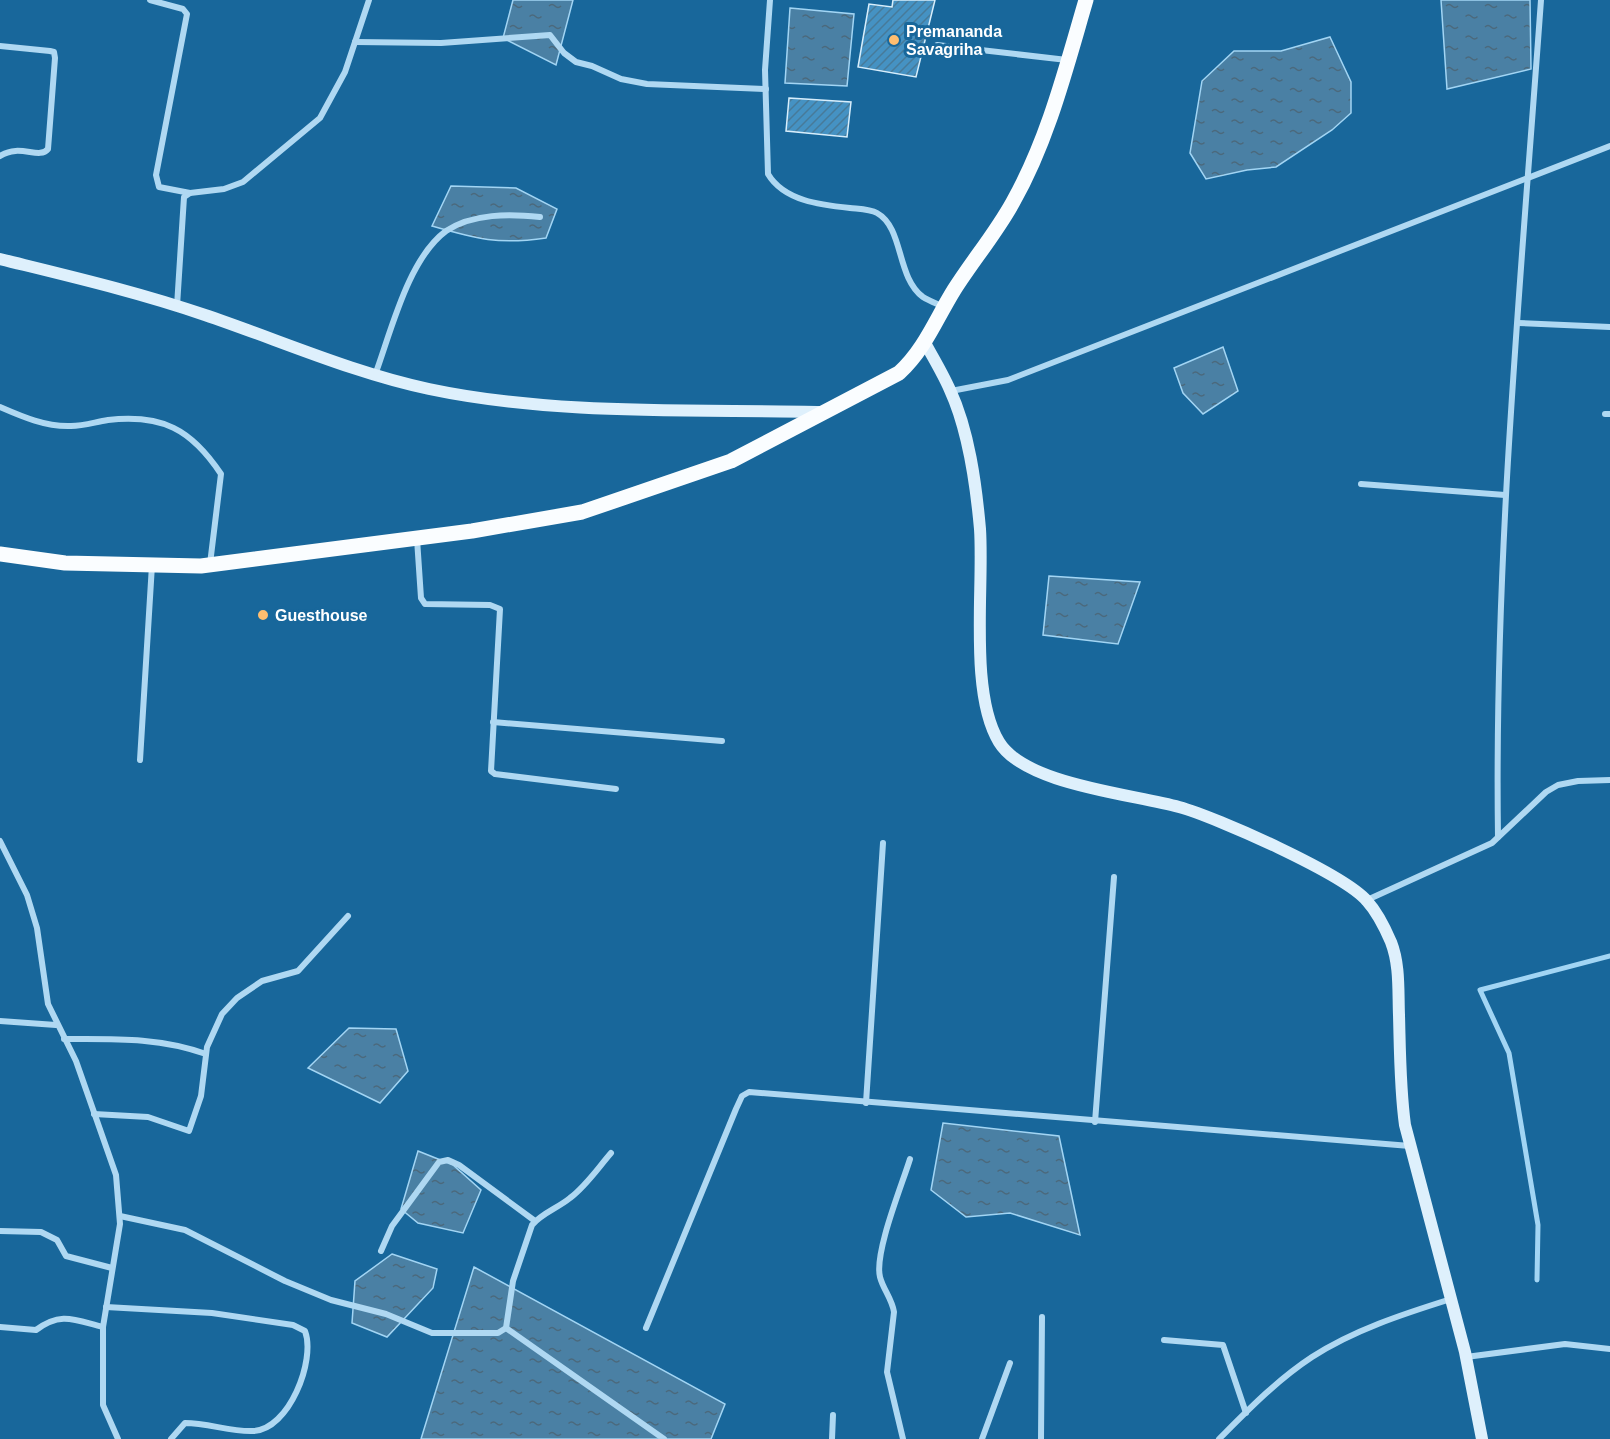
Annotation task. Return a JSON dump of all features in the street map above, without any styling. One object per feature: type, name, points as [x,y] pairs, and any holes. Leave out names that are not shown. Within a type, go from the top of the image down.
[{"type":"main road","points":[[0,554],[65,563],[210,565],[417,538],[582,512],[627,499],[731,461],[899,372],[913,360],[1012,203],[1030,168],[1068,60],[1086,0]]},
{"type":"main road","points":[[1,261],[104,284],[177,306],[375,375],[429,389],[510,402],[824,412]]},
{"type":"main road","points":[[925,343],[951,391],[966,440],[980,529],[984,690],[990,727],[1001,746],[1016,760],[1065,782],[1181,807],[1227,824],[1344,882],[1366,900],[1383,925],[1392,945],[1397,970],[1401,1096],[1410,1146],[1466,1357],[1482,1439]]},
{"type":"street","points":[[150,0],[183,9],[187,14],[156,175],[159,187],[190,193],[224,189],[243,182],[305,133],[320,118],[334,95],[369,0]]},
{"type":"street","points":[[770,0],[766,89],[768,174],[773,183],[787,193],[807,201],[875,211],[884,217],[892,229],[911,285],[924,297],[945,307]]},
{"type":"street","points":[[1498,837],[1497,746],[1505,495],[1541,0]]},
{"type":"street","points":[[355,42],[420,44],[550,35],[564,53],[576,62],[592,66],[621,79],[646,84],[766,89]]},
{"type":"street","points":[[937,45],[1068,60]]},
{"type":"street","points":[[0,46],[50,51],[54,52],[55,58],[48,149],[45,153],[39,153],[15,149],[0,156]]},
{"type":"street","points":[[951,391],[1008,380],[1610,146]]},
{"type":"street","points":[[177,306],[184,197],[190,193]]},
{"type":"street","points":[[375,375],[408,285],[431,247],[445,232],[455,226],[496,214],[540,217]]},
{"type":"street","points":[[1518,323],[1610,327]]},
{"type":"street","points":[[0,406],[27,418],[58,425],[84,426],[106,420],[139,418],[167,423],[181,431],[214,463],[221,474],[210,565]]},
{"type":"street","points":[[1361,484],[1505,495]]},
{"type":"street","points":[[417,538],[421,598],[425,604],[490,605],[500,609],[490,764],[495,774],[616,789]]},
{"type":"street","points":[[140,760],[152,565]]},
{"type":"street","points":[[493,722],[722,741]]},
{"type":"street","points":[[1366,900],[1471,855],[1498,837],[1546,792],[1558,785],[1578,781],[1610,780]]},
{"type":"street","points":[[866,1103],[883,843]]},
{"type":"street","points":[[2,844],[20,881],[37,928],[48,1004],[56,1025],[76,1061],[116,1175],[120,1216],[103,1327],[103,1405],[118,1439]]},
{"type":"street","points":[[1095,1122],[1114,877]]},
{"type":"street","points":[[94,1114],[148,1118],[189,1131],[201,1096],[206,1054],[222,1014],[237,998],[262,981],[298,971],[348,916]]},
{"type":"street","points":[[0,1021],[56,1025]]},
{"type":"street","points":[[64,1039],[153,1040],[206,1054]]},
{"type":"street","points":[[646,1328],[742,1096],[750,1092],[1410,1146]]},
{"type":"street","points":[[120,1216],[185,1230],[294,1285],[344,1304],[386,1314],[432,1333],[498,1334],[506,1328],[513,1281],[522,1251],[535,1221],[582,1188],[611,1153]]},
{"type":"street","points":[[903,1439],[887,1372],[893,1303],[880,1278],[879,1257],[910,1159]]},
{"type":"street","points":[[381,1251],[396,1220],[439,1162],[448,1160],[459,1165],[535,1221]]},
{"type":"street","points":[[0,1231],[41,1232],[57,1240],[66,1256],[112,1268]]},
{"type":"street","points":[[1219,1439],[1290,1372],[1349,1336],[1395,1317],[1451,1299]]},
{"type":"street","points":[[106,1307],[212,1313],[293,1325],[305,1331],[309,1342],[306,1365],[292,1404],[277,1419],[255,1431],[184,1424],[171,1439]]},
{"type":"street","points":[[0,1327],[36,1330],[54,1317],[103,1327]]},
{"type":"street","points":[[1041,1439],[1042,1317]]},
{"type":"street","points":[[506,1328],[664,1439]]},
{"type":"street","points":[[1164,1340],[1223,1345],[1246,1413]]},
{"type":"street","points":[[1466,1357],[1564,1344],[1610,1349]]},
{"type":"street","points":[[982,1439],[1010,1363]]},
{"type":"street","points":[[832,1439],[833,1415]]},
{"type":"water","points":[[513,0],[573,0],[556,65],[503,38]]},
{"type":"water","points":[[1441,0],[1530,0],[1531,69],[1447,89]]},
{"type":"water","points":[[790,8],[854,14],[847,86],[785,83]]},
{"type":"water","points":[[1330,37],[1351,82],[1351,113],[1332,130],[1276,167],[1247,170],[1206,179],[1190,153],[1202,81],[1234,51],[1281,51]]},
{"type":"water","points":[[451,186],[516,188],[557,209],[546,238],[514,241],[488,240],[432,226]]},
{"type":"water","points":[[1223,347],[1238,391],[1203,414],[1183,393],[1174,368]]},
{"type":"water","points":[[1049,576],[1140,582],[1118,644],[1043,635]]},
{"type":"water","points":[[349,1028],[396,1029],[408,1071],[380,1103],[308,1068]]},
{"type":"water","points":[[943,1123],[1059,1136],[1080,1235],[1010,1213],[966,1217],[931,1190]]},
{"type":"water","points":[[418,1151],[453,1165],[481,1190],[463,1233],[418,1223],[401,1209]]},
{"type":"water","points":[[392,1254],[437,1269],[433,1288],[387,1337],[352,1323],[355,1281]]},
{"type":"water","points":[[474,1267],[725,1404],[711,1439],[421,1439]]},
{"type":"building","name":"Premananda Savagriha","points":[[893,0],[935,0],[916,77],[858,67],[869,4],[892,7]]},
{"type":"building","points":[[789,98],[851,102],[847,137],[786,131]]},
{"type":"waterway","points":[[1537,1280],[1538,1225],[1509,1053],[1480,990],[1610,956]]},
{"type":"place","name":"Premananda Savagriha","points":[[894,40]]},
{"type":"place","name":"Guesthouse","points":[[263,615]]}]
